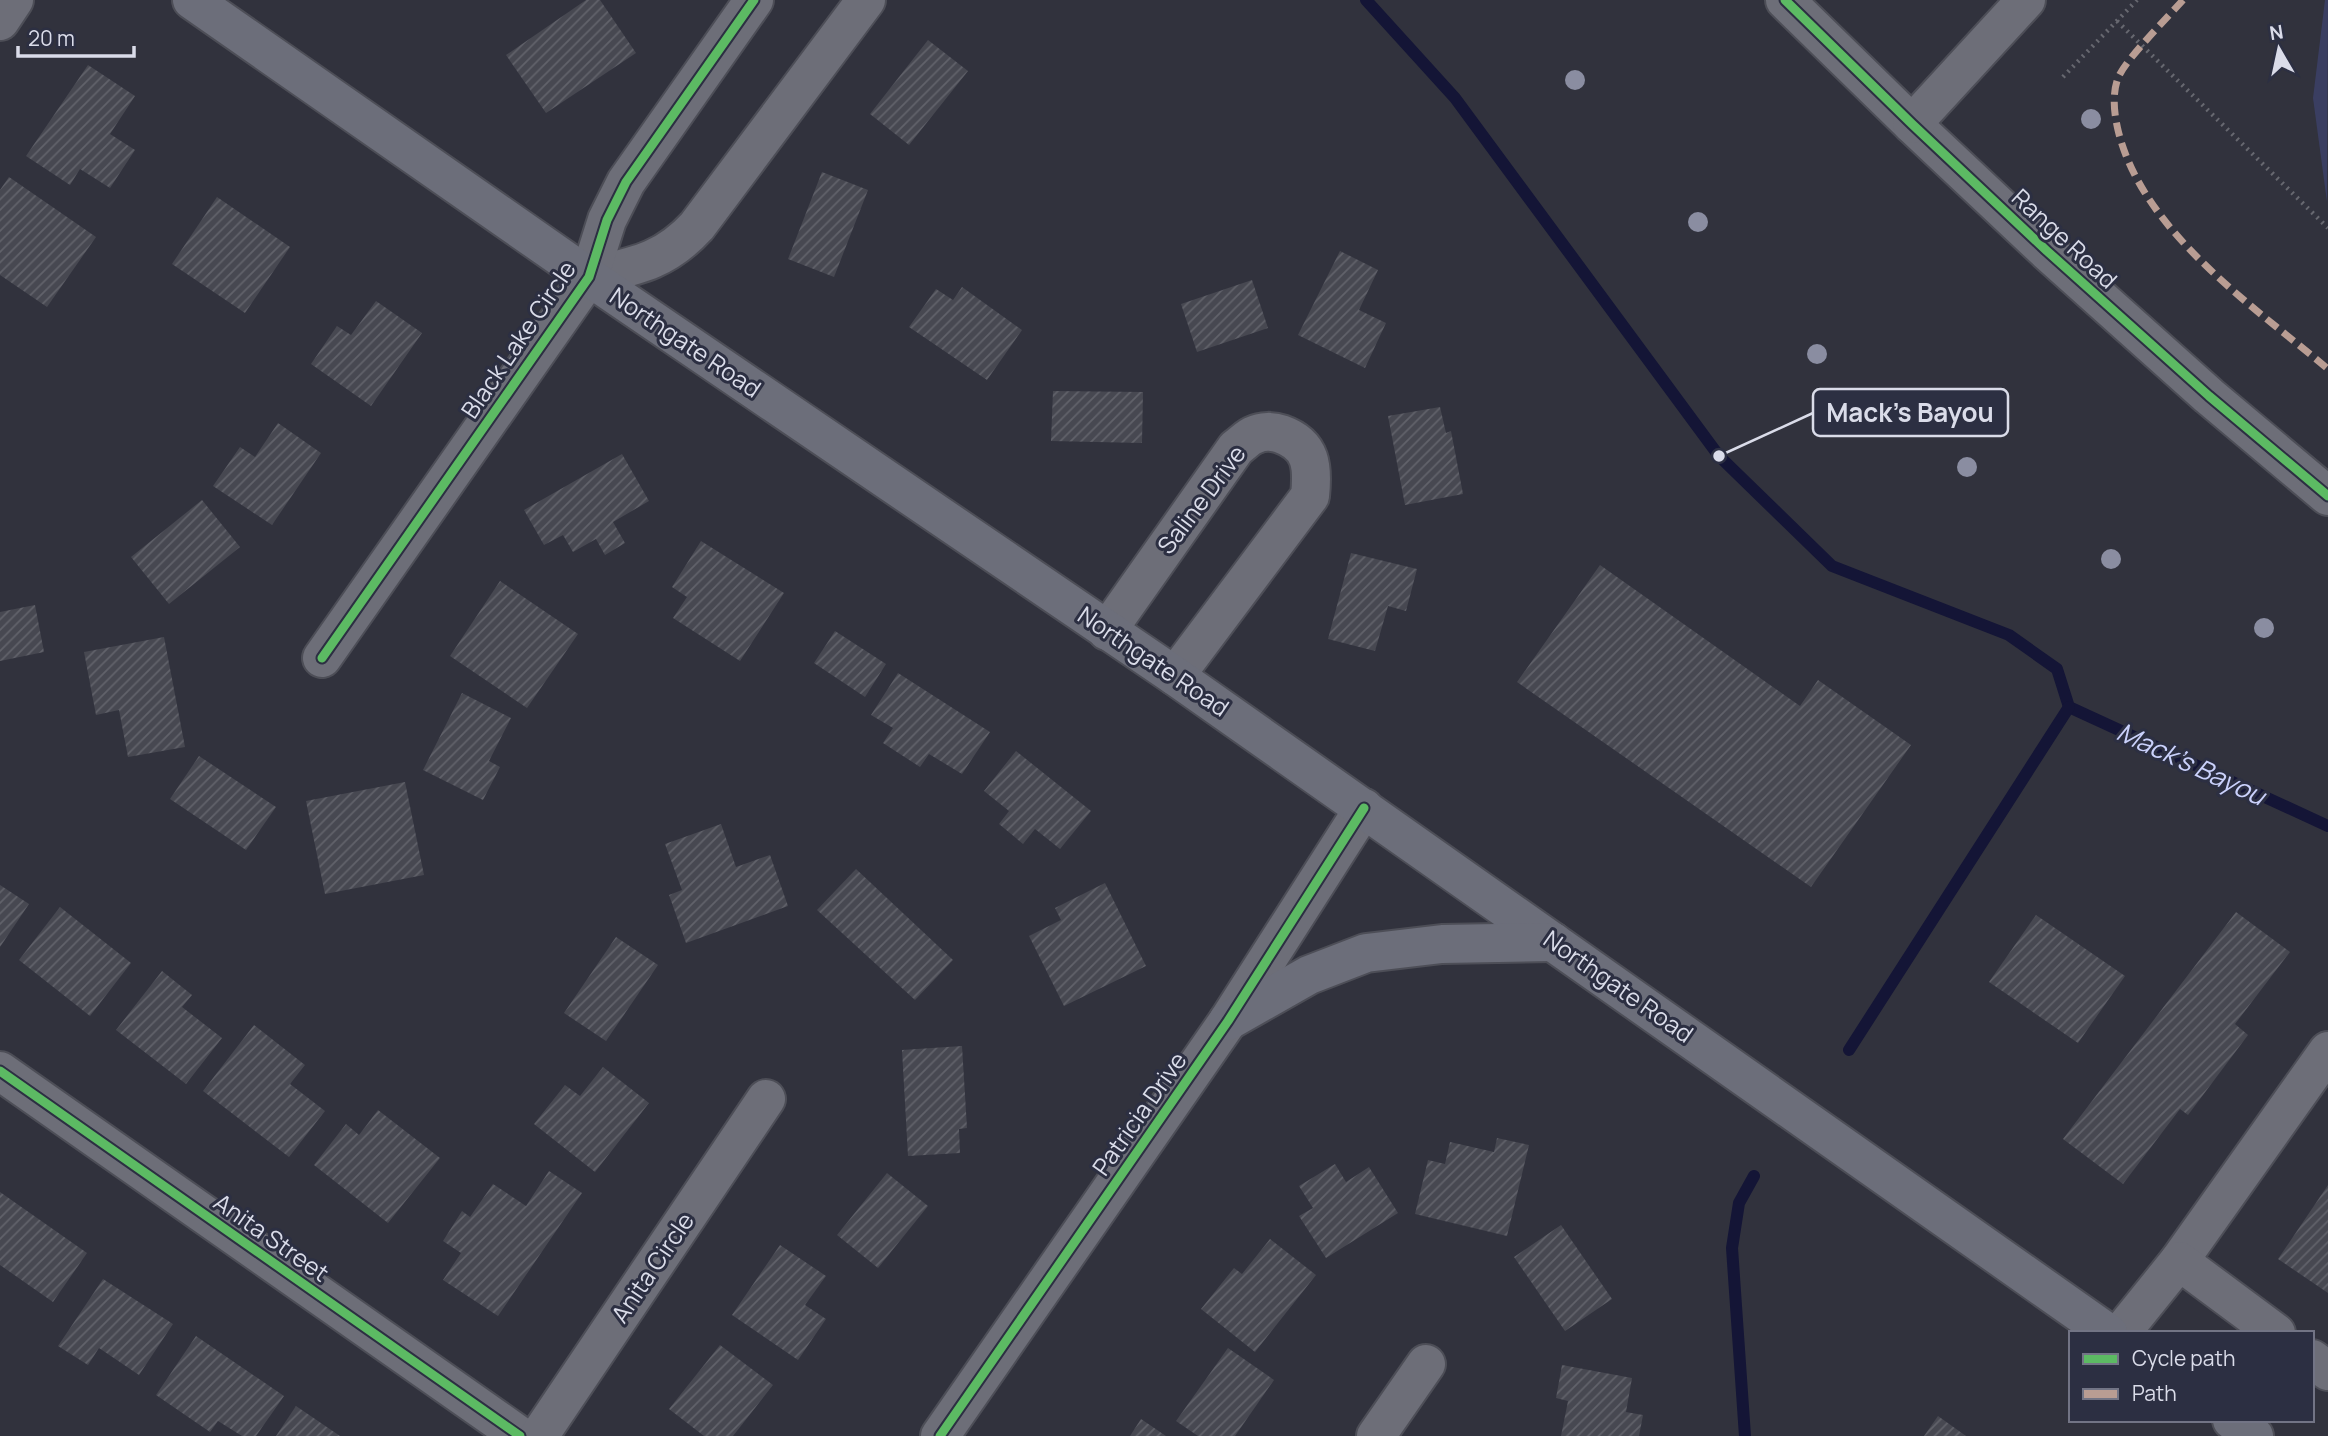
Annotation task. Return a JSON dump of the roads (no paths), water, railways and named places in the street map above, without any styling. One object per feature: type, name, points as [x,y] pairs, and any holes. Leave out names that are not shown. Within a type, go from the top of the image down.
[{"type":"main road","name":"Northgate Road","points":[[192,0],[589,277],[1175,676],[2105,1331]]},
{"type":"main road","points":[[1228,1021],[1309,975],[1366,953],[1442,944],[1553,942]]},
{"type":"main road","points":[[2235,1422],[2254,1436]]},
{"type":"street","points":[[0,21],[15,0]]},
{"type":"street","name":"Black Lake Circle","points":[[322,658],[589,277],[607,220],[626,182],[754,0]]},
{"type":"street","name":"Black Lake Circle","points":[[589,277],[652,261],[680,244],[697,226],[866,0]]},
{"type":"street","name":"Range Road","points":[[1785,0],[1912,124],[2208,397],[2328,496]]},
{"type":"street","points":[[1912,124],[2026,0]]},
{"type":"street","name":"Saline Drive","points":[[1107,631],[1236,447],[1254,434],[1273,431],[1294,438],[1308,455],[1312,472],[1310,496],[1175,676]]},
{"type":"street","name":"Patricia Drive","points":[[940,1436],[1228,1021],[1364,808]]},
{"type":"street","points":[[2123,1331],[2179,1261],[2325,1063]]},
{"type":"street","name":"Anita Street","points":[[0,1071],[520,1436]]},
{"type":"street","name":"Anita Circle","points":[[539,1436],[766,1099]]},
{"type":"street","points":[[2179,1261],[2273,1331]]},
{"type":"street","points":[[1377,1436],[1426,1364]]},
{"type":"waterway","name":"Mack's Bayou","points":[[1366,0],[1455,98],[1719,456],[1832,566],[2009,635],[2057,669],[2069,707],[2328,826]]},
{"type":"waterway","points":[[1849,1050],[2069,707]]},
{"type":"waterway","points":[[1745,1436],[1732,1248],[1739,1203],[1754,1176]]},
{"type":"place","name":"Mack's Bayou","points":[[1719,456]]}]
